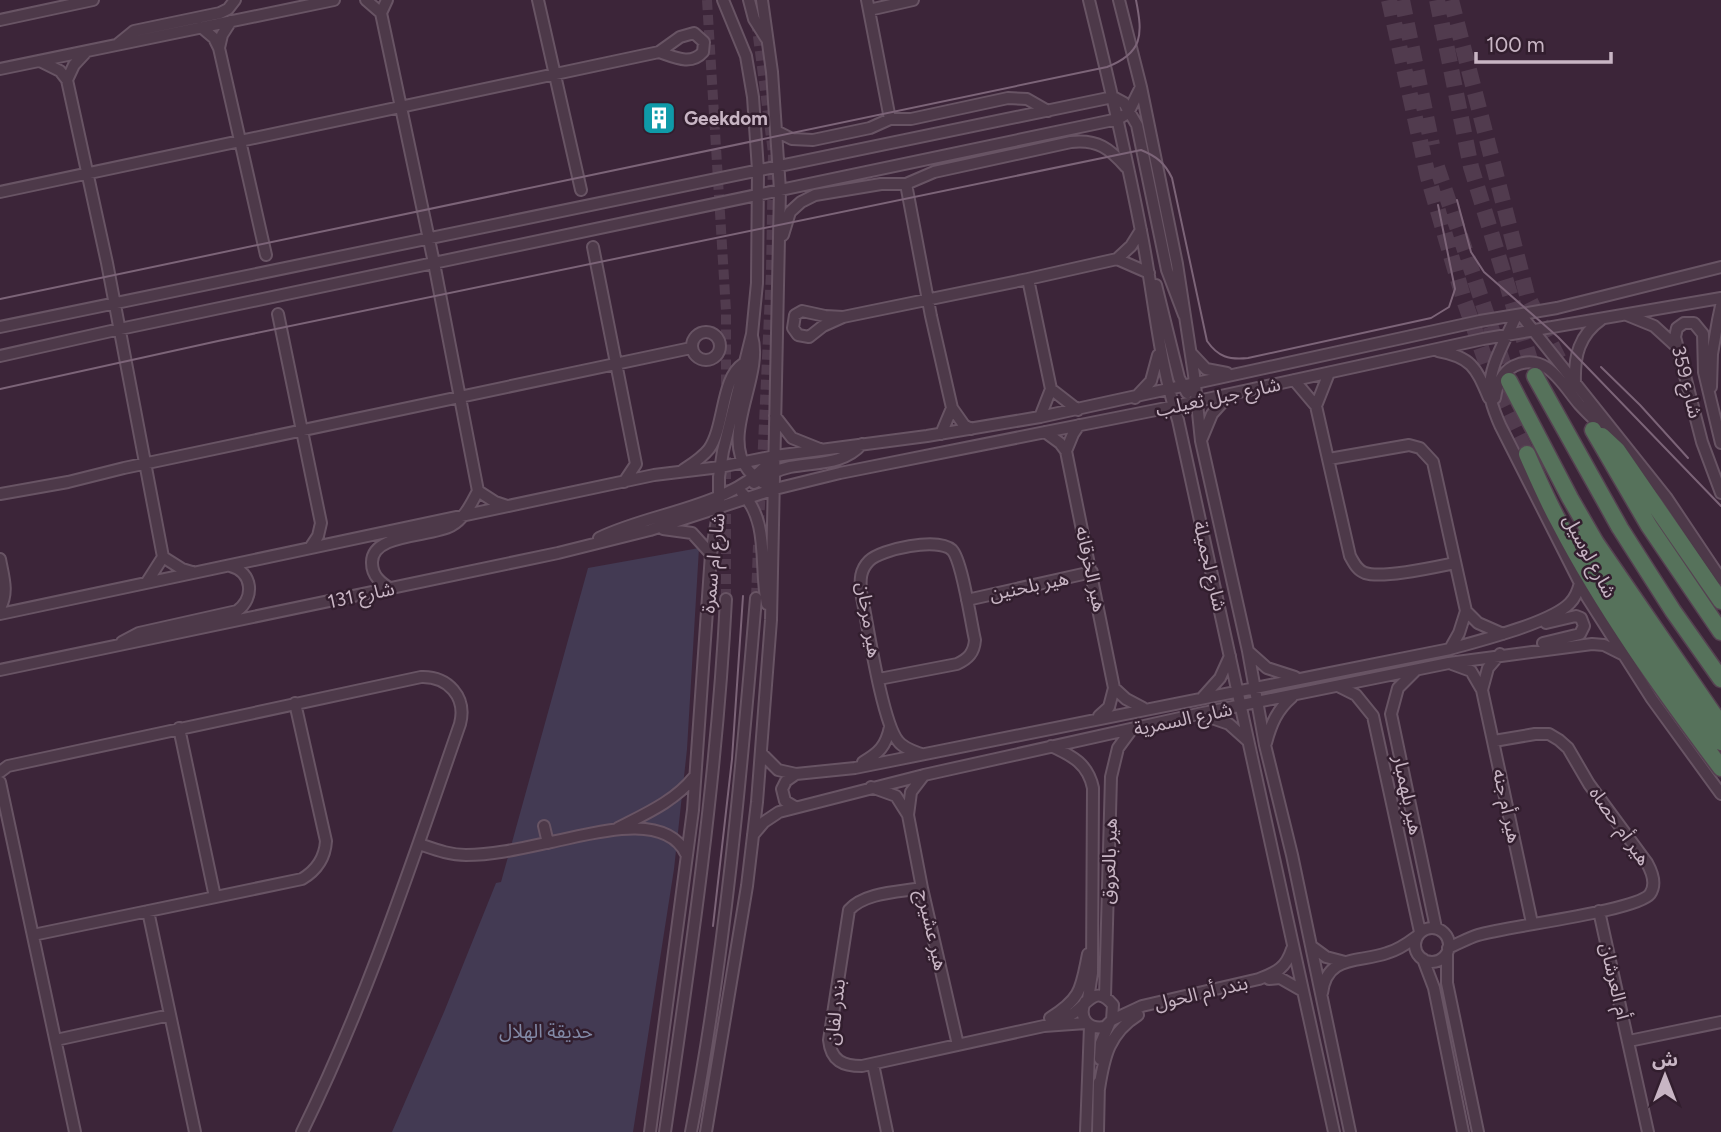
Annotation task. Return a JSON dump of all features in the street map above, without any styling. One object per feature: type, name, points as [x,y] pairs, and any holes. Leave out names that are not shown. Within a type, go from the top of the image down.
[{"type":"highway","name":"شارع لوسيل","points":[[1535,376],[1620,528],[1721,679]]},
{"type":"highway","name":"شارع لوسيل","points":[[1509,381],[1570,498],[1597,543],[1721,725]]},
{"type":"highway","points":[[1721,601],[1617,450],[1611,442],[1593,430],[1649,526],[1721,632]]},
{"type":"highway","points":[[1721,742],[1597,566],[1527,454],[1559,523],[1594,584],[1645,664],[1721,768]]},
{"type":"street","points":[[0,20],[93,0]]},
{"type":"street","points":[[118,44],[134,31],[220,13],[228,9],[235,0]]},
{"type":"street","points":[[271,0],[280,12]]},
{"type":"street","points":[[0,69],[334,0]]},
{"type":"street","points":[[366,0],[381,13]]},
{"type":"street","points":[[387,0],[381,13],[434,263],[478,491],[463,516],[445,528],[380,545],[372,556],[373,569],[379,580],[391,589]]},
{"type":"street","points":[[538,0],[581,190]]},
{"type":"street","name":"شارع ام سمرة","points":[[650,1132],[693,810],[711,554],[719,509],[720,472],[752,334],[757,283],[758,170],[751,76],[739,35],[723,0]]},
{"type":"street","points":[[749,0],[754,19],[768,40]]},
{"type":"street","points":[[706,1132],[720,1057],[753,835],[771,620],[780,190],[768,40],[762,0]]},
{"type":"street","points":[[890,119],[868,5],[913,0]]},
{"type":"street","name":"شارع لجميلة","points":[[1089,0],[1141,230],[1168,390],[1174,406],[1238,690],[1331,1129]]},
{"type":"street","name":"شارع لجميلة","points":[[1119,0],[1141,87],[1177,264],[1195,384],[1192,401],[1256,687],[1265,746],[1292,855],[1350,1132]]},
{"type":"street","points":[[219,48],[222,35],[231,21]]},
{"type":"street","points":[[201,27],[214,38],[219,48],[266,255]]},
{"type":"street","points":[[67,80],[77,60],[88,50]]},
{"type":"street","points":[[0,192],[659,52]]},
{"type":"street","points":[[40,61],[60,71],[67,80],[88,173],[163,558],[147,582]]},
{"type":"street","points":[[0,356],[1118,119],[1130,110],[1141,87]]},
{"type":"street","points":[[0,327],[1113,97],[1130,110],[1139,131],[1167,270],[1184,315]]},
{"type":"street","points":[[776,131],[792,139],[806,141],[870,128],[890,119],[911,119],[1014,98],[1032,101],[1048,111]]},
{"type":"street","points":[[844,134],[847,151]]},
{"type":"street","points":[[780,241],[790,212],[815,195],[881,184],[906,184],[934,172],[1079,141],[1103,145],[1127,168]]},
{"type":"street","points":[[906,184],[952,408],[964,425],[971,429]]},
{"type":"street","points":[[843,317],[1117,260],[1131,246],[1141,230]]},
{"type":"street","points":[[593,247],[636,464],[624,482]]},
{"type":"street","points":[[1117,260],[1149,275],[1159,292],[1182,387],[1192,401]]},
{"type":"street","name":"شارع جبل ثعيلب","points":[[720,472],[742,461],[1040,418],[1721,269]]},
{"type":"street","points":[[1028,279],[1051,389],[1040,418]]},
{"type":"street","name":"شارع جبل ثعيلب","points":[[719,509],[740,492],[775,489],[840,473],[1174,406],[1432,350],[1608,316],[1721,298]]},
{"type":"street","points":[[1711,404],[1712,354],[1721,306]]},
{"type":"street","points":[[278,314],[321,523],[318,536],[310,548]]},
{"type":"street","points":[[1620,314],[1638,318],[1654,326],[1680,350]]},
{"type":"street","points":[[1519,315],[1637,460],[1678,514],[1721,579]]},
{"type":"street","name":"شارع لوسيل","points":[[1519,315],[1498,355],[1490,395],[1493,408],[1580,583],[1622,654],[1721,794]]},
{"type":"street","points":[[1574,383],[1579,346],[1588,331],[1608,316]]},
{"type":"street","name":"شارع 359","points":[[1721,443],[1704,372],[1703,334],[1698,326],[1689,322],[1677,328],[1675,337],[1702,442],[1721,493]]},
{"type":"street","points":[[752,334],[755,353],[740,426],[742,461],[756,478],[775,489]]},
{"type":"street","points":[[1134,398],[1153,376],[1159,345]]},
{"type":"street","points":[[0,494],[68,482],[691,348]]},
{"type":"street","points":[[1432,350],[1454,354],[1473,365],[1493,408]]},
{"type":"street","points":[[1191,352],[1202,365],[1214,372],[1244,374]]},
{"type":"street","points":[[1493,408],[1497,388],[1505,373],[1523,363],[1545,366],[1552,370],[1586,411],[1637,460]]},
{"type":"street","points":[[688,470],[712,444],[719,428],[731,378],[743,364]]},
{"type":"street","points":[[1316,406],[1329,373]]},
{"type":"street","points":[[1294,380],[1316,406],[1350,556],[1361,571],[1386,574],[1455,564]]},
{"type":"street","points":[[1051,389],[1078,410]]},
{"type":"street","points":[[1168,390],[1192,401]]},
{"type":"street","points":[[1201,441],[1212,414],[1230,394]]},
{"type":"street","points":[[941,434],[952,408]]},
{"type":"street","points":[[775,416],[792,438],[825,450]]},
{"type":"street","points":[[1066,451],[1079,425]]},
{"type":"street","points":[[1045,432],[1066,451]]},
{"type":"street","points":[[756,478],[774,471],[853,455],[862,444]]},
{"type":"street","points":[[1329,459],[1409,445],[1420,448],[1433,462],[1466,611],[1460,634],[1450,649]]},
{"type":"street","name":"هير الخرقانه","points":[[1066,451],[1114,688]]},
{"type":"street","points":[[580,547],[625,527],[719,496],[740,492],[775,456]]},
{"type":"street","points":[[636,464],[654,475]]},
{"type":"street","points":[[0,614],[688,470],[720,472],[757,513],[764,587],[771,620]]},
{"type":"street","points":[[478,491],[507,506]]},
{"type":"street","name":"شارع 131","points":[[0,670],[580,547],[719,509]]},
{"type":"street","points":[[321,523],[339,541]]},
{"type":"street","points":[[650,530],[675,529],[692,533],[711,554]]},
{"type":"street","name":"هير مرخان","points":[[879,679],[957,664],[972,653],[975,640],[967,600],[956,557],[945,545],[928,543],[872,558],[860,580],[879,679],[890,727]]},
{"type":"street","points":[[163,558],[182,569],[194,572]]},
{"type":"street","points":[[0,559],[5,586],[5,597],[0,608]]},
{"type":"street","points":[[114,647],[139,633],[228,613],[243,606],[250,595],[248,579],[240,570],[228,565]]},
{"type":"street","name":"هير بلحنين","points":[[967,600],[1092,572]]},
{"type":"street","name":"شارع السمرية","points":[[796,774],[855,768],[1143,708],[1450,649],[1503,635],[1564,608],[1576,595],[1580,583]]},
{"type":"street","points":[[5,586],[16,601],[26,608]]},
{"type":"street","points":[[691,1132],[719,960],[740,793],[756,598]]},
{"type":"street","name":"شارع ام سمرة","points":[[665,1132],[697,914],[718,728],[726,600]]},
{"type":"street","points":[[1466,611],[1478,623],[1503,635],[1572,616],[1581,618],[1584,626],[1576,635],[1500,654],[1488,668],[1482,690]]},
{"type":"street","name":"شارع السمرية","points":[[753,835],[773,816],[795,807],[871,787],[1198,714],[1500,654],[1591,643],[1604,645],[1622,654]]},
{"type":"street","points":[[1248,651],[1267,668],[1301,679]]},
{"type":"street","points":[[1203,698],[1220,677],[1230,656]]},
{"type":"street","points":[[1449,663],[1471,671],[1482,690]]},
{"type":"street","name":"هير بلهمبار","points":[[1417,670],[1398,688],[1391,714],[1439,929]]},
{"type":"street","points":[[0,772],[8,766],[421,677],[440,679],[454,691],[460,701],[461,718],[419,844],[371,979],[338,1058],[302,1132]]},
{"type":"street","name":"هير بلهمبار","points":[[1338,686],[1356,695],[1373,716],[1418,934]]},
{"type":"street","points":[[1097,718],[1109,707],[1114,688],[1126,699],[1143,708]]},
{"type":"street","name":"هير أم جنه","points":[[1482,690],[1532,923]]},
{"type":"street","points":[[1265,746],[1273,720],[1283,705],[1293,697]]},
{"type":"street","points":[[33,935],[302,878],[314,871],[322,860],[326,847],[325,834],[295,704]]},
{"type":"street","points":[[1198,714],[1229,724],[1248,741]]},
{"type":"street","points":[[890,727],[902,745],[921,754]]},
{"type":"street","points":[[855,768],[882,749],[887,742],[890,727]]},
{"type":"street","points":[[179,728],[215,897]]},
{"type":"street","name":"هير بالعروق","points":[[1108,999],[1111,777],[1115,756],[1132,729]]},
{"type":"street","name":"هير أم حصاه","points":[[1447,951],[1476,935],[1599,911],[1640,901],[1650,894],[1653,880],[1647,863],[1590,784],[1568,748],[1549,734],[1494,741]]},
{"type":"street","name":"هير بالعروق","points":[[1051,747],[1077,758],[1091,778],[1093,788],[1092,973],[1086,1001]]},
{"type":"street","points":[[761,753],[778,770],[796,774]]},
{"type":"street","points":[[795,807],[785,801],[782,789],[796,774]]},
{"type":"street","name":"هير عشيرج","points":[[924,775],[911,792],[908,815],[958,1045]]},
{"type":"street","points":[[616,829],[668,801],[686,788],[694,778]]},
{"type":"street","points":[[0,782],[75,1132]]},
{"type":"street","points":[[871,787],[897,796],[908,815]]},
{"type":"street","points":[[544,826],[548,843]]},
{"type":"street","points":[[419,844],[456,855],[468,855],[504,852],[616,829],[639,829],[666,834],[681,846],[686,855]]},
{"type":"street","name":"بندر لفان","points":[[922,888],[869,898],[854,905],[847,915],[829,1046],[831,1054],[838,1061],[849,1066],[873,1064],[1026,1031],[1074,1012],[1086,1001]]},
{"type":"street","points":[[148,911],[195,1132]]},
{"type":"street","name":"أم العرشان","points":[[1599,911],[1648,1132]]},
{"type":"street","points":[[1321,999],[1325,978],[1334,967],[1387,953],[1427,928],[1439,929],[1447,938],[1447,983],[1478,1132]]},
{"type":"street","name":"هير أم حصاه","points":[[1439,929],[1476,935]]},
{"type":"street","points":[[1418,934],[1415,947],[1434,988],[1463,1132]]},
{"type":"street","name":"هير بالعروق","points":[[1026,1031],[1054,1015],[1076,997],[1081,989],[1088,952],[1093,942]]},
{"type":"street","points":[[1311,946],[1326,957],[1345,962]]},
{"type":"street","name":"بندر أم الحول","points":[[1259,979],[1283,968],[1292,948]]},
{"type":"street","points":[[1387,953],[1436,961],[1447,951]]},
{"type":"street","name":"بندر أم الحول","points":[[1108,999],[1123,1006],[1142,1006],[1259,979],[1280,978],[1301,990]]},
{"type":"street","points":[[1086,1132],[1088,1024],[1082,1013],[1086,1001],[1093,996],[1108,999],[1114,1010],[1101,1043],[1098,1132]]},
{"type":"street","points":[[1099,1089],[1106,1050],[1114,1036],[1135,1016],[1165,1001]]},
{"type":"street","name":"بندر أم الحول","points":[[1110,1022],[1142,1006]]},
{"type":"street","points":[[56,1040],[170,1015]]},
{"type":"street","points":[[1088,1024],[1100,1028],[1110,1022]]},
{"type":"street","points":[[1629,1041],[1721,1022]]},
{"type":"street","name":"بندر لفان","points":[[1044,1026],[1088,1024]]},
{"type":"street","points":[[873,1064],[887,1132]]},
{"type":"green space","name":"حديقة الهلال","points":[[699,548],[687,749],[674,869],[633,1132],[392,1132],[496,883],[501,882],[588,568]]},
{"type":"tunnel","points":[[707,0],[726,311],[726,389]]},
{"type":"tunnel","points":[[1389,0],[1428,177],[1464,300],[1495,387],[1527,454]]},
{"type":"tunnel","points":[[1402,0],[1432,145]]},
{"type":"tunnel","points":[[1437,0],[1471,167],[1535,376]]},
{"type":"tunnel","points":[[1451,0],[1527,295],[1560,362]]},
{"type":"tunnel","points":[[756,21],[773,153],[771,271],[762,466]]},
{"type":"tunnel","points":[[1437,167],[1509,381]]},
{"type":"tunnel","points":[[726,457],[726,599]]},
{"type":"tunnel","points":[[759,525],[761,486]]},
{"type":"tunnel","points":[[756,598],[758,545]]},
{"type":"tram line","points":[[0,299],[1107,67],[1128,56],[1138,41],[1136,0]]},
{"type":"tram line","points":[[0,389],[218,341],[1141,150],[1160,161],[1172,178],[1207,341],[1215,351],[1224,356],[1248,358],[1431,318],[1449,307],[1455,289],[1438,205]]},
{"type":"tram line","points":[[1457,200],[1471,252],[1484,272],[1558,337],[1721,506]]},
{"type":"tram line","points":[[1601,367],[1688,458]]},
{"type":"tram line","points":[[713,926],[732,759],[743,596]]},
{"type":"place","name":"Geekdom","points":[[659,118]]}]
